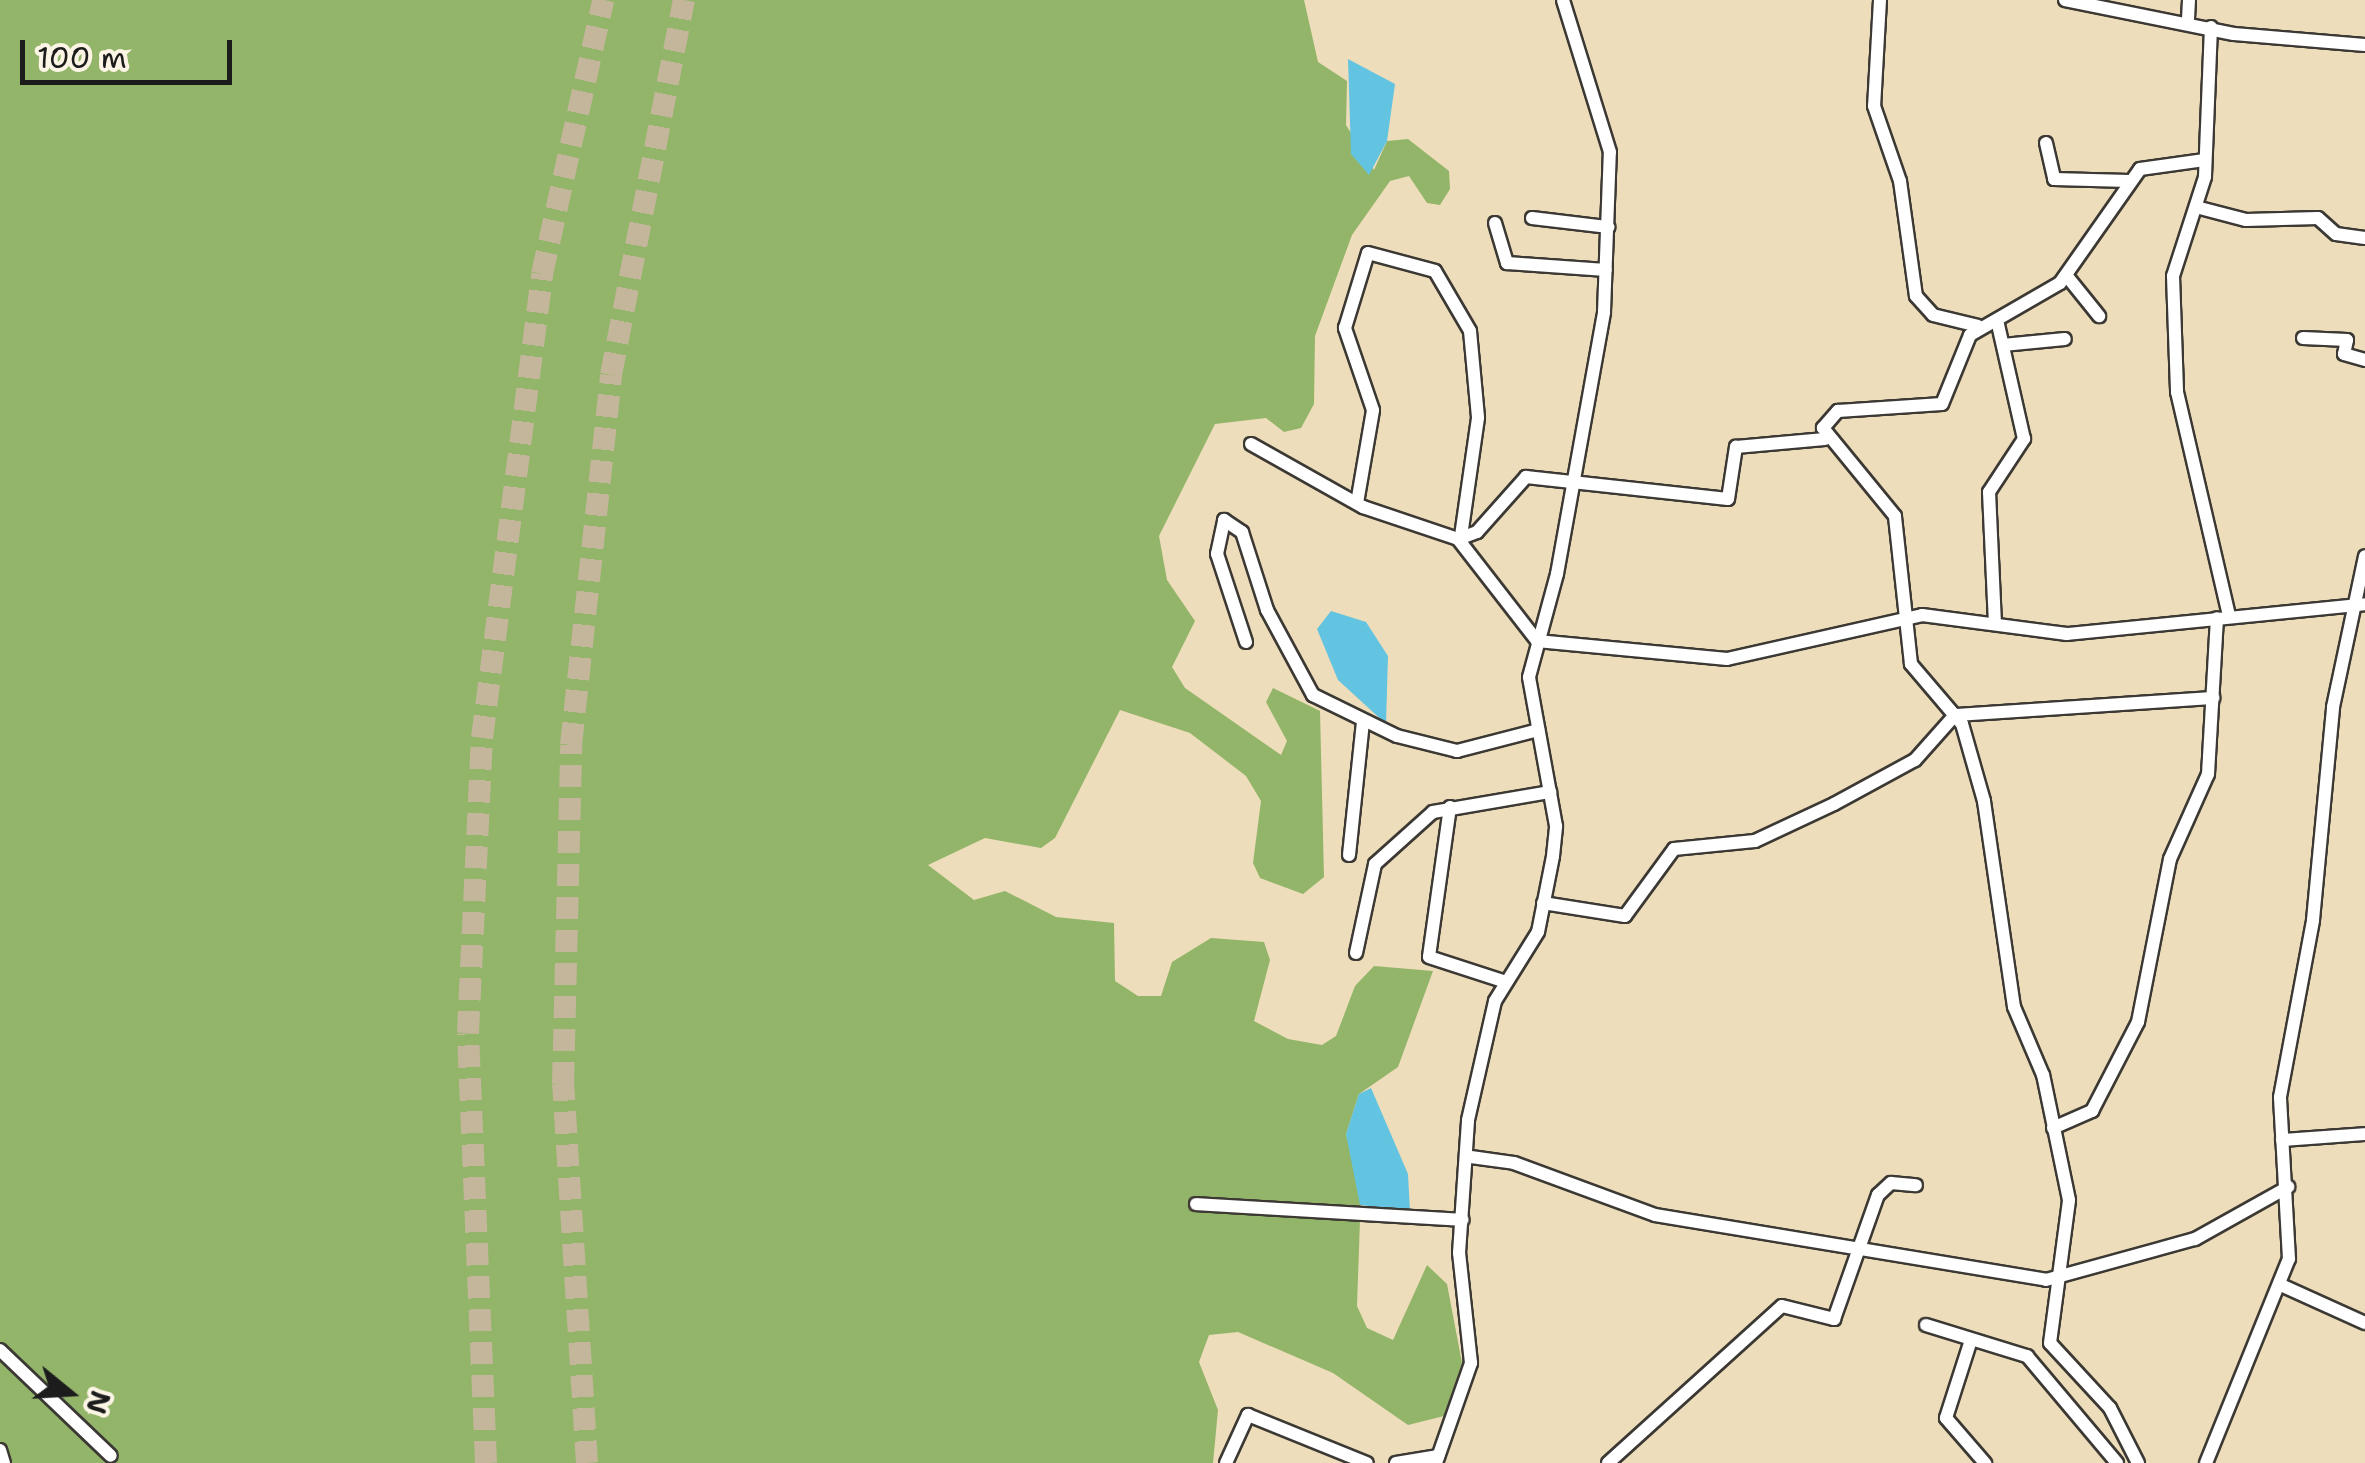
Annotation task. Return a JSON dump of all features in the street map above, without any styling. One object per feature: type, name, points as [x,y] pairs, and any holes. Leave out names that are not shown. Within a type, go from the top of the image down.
[{"type":"street","points":[[1396,1463],[1437,1460],[1471,1363],[1464,1220],[1471,1157],[1468,1120],[1506,982],[1538,932],[1556,826],[1528,676],[1557,574],[1568,480],[1598,371],[1610,152],[1563,0]]},
{"type":"street","points":[[1880,0],[1874,106],[1900,181],[1916,296],[1933,315],[1978,326],[1997,320],[2066,275],[2129,181],[2152,165],[2204,160]]},
{"type":"street","points":[[2065,0],[2129,4],[2212,27],[2365,46]]},
{"type":"street","points":[[2188,0],[2188,20]]},
{"type":"street","points":[[2053,1128],[2092,1111],[2134,1035],[2170,859],[2208,774],[2212,698],[2223,616],[2177,392],[2173,276],[2196,207],[2204,160],[2212,27]]},
{"type":"street","points":[[2046,143],[2054,180],[2129,181]]},
{"type":"street","points":[[2196,207],[2246,220],[2318,218],[2336,234],[2365,238]]},
{"type":"street","points":[[1532,218],[1608,227]]},
{"type":"street","points":[[1495,223],[1507,263],[1606,270]]},
{"type":"street","points":[[1357,503],[1373,410],[1345,328],[1368,253],[1435,272],[1470,331],[1478,418],[1460,538]]},
{"type":"street","points":[[2066,275],[2099,316]]},
{"type":"street","points":[[1995,624],[1989,492],[2024,439],[1997,320]]},
{"type":"street","points":[[1825,439],[1838,412],[1942,404],[1978,326]]},
{"type":"street","points":[[2302,338],[2347,340],[2344,354],[2365,360]]},
{"type":"street","points":[[2003,345],[2066,339]]},
{"type":"street","points":[[1460,538],[1477,532],[1526,477],[1728,499],[1736,448],[1825,439]]},
{"type":"street","points":[[1825,439],[1895,516],[1911,664],[1954,714],[1984,801],[2014,1008],[2053,1128],[2069,1200],[2050,1344],[2110,1408],[2138,1463]]},
{"type":"street","points":[[1251,444],[1357,503],[1460,538],[1537,642],[1727,659],[1909,619],[1995,624],[2067,634],[2360,603]]},
{"type":"street","points":[[1246,642],[1217,554],[1224,520],[1242,532],[1303,686],[1363,721],[1457,751],[1538,730]]},
{"type":"street","points":[[2206,1463],[2284,1286],[2288,1186],[2282,1140],[2289,1028],[2365,556]]},
{"type":"street","points":[[1543,903],[1625,916],[1674,848],[1755,840],[1834,804],[1915,760],[1954,714],[2212,698]]},
{"type":"street","points":[[1349,855],[1363,721]]},
{"type":"street","points":[[1356,953],[1375,864],[1450,807],[1550,792]]},
{"type":"street","points":[[1450,807],[1428,957],[1506,982]]},
{"type":"street","points":[[2282,1140],[2365,1134]]},
{"type":"street","points":[[1471,1157],[1514,1163],[1655,1214],[1858,1248],[1974,1273],[2057,1276],[2195,1239],[2288,1186]]},
{"type":"street","points":[[1608,1463],[1782,1306],[1834,1320],[1878,1195],[1891,1183],[1916,1185]]},
{"type":"street","points":[[1196,1204],[1464,1220]]},
{"type":"street","points":[[2284,1286],[2365,1323]]},
{"type":"street","points":[[1926,1325],[2028,1356],[2116,1463]]},
{"type":"street","points":[[1971,1340],[1946,1418],[1985,1463]]},
{"type":"street","points":[[0,1350],[111,1456]]},
{"type":"street","points":[[1226,1463],[1248,1415],[1367,1463]]},
{"type":"street","points":[[0,1450],[4,1463]]},
{"type":"green space","points":[[0,0],[1304,0],[1318,62],[1347,81],[1346,125],[1374,170],[1387,141],[1408,139],[1449,171],[1450,189],[1440,205],[1427,203],[1409,176],[1390,181],[1352,235],[1315,336],[1314,404],[1301,428],[1284,432],[1266,418],[1215,424],[1159,536],[1167,580],[1195,621],[1172,667],[1185,688],[1281,755],[1287,741],[1266,702],[1273,688],[1320,711],[1324,877],[1303,894],[1260,878],[1253,863],[1261,801],[1246,776],[1190,733],[1120,710],[1055,838],[1041,848],[985,838],[928,865],[974,900],[1005,891],[1056,917],[1114,923],[1115,981],[1138,996],[1161,996],[1172,962],[1211,938],[1264,942],[1270,960],[1254,1021],[1288,1039],[1322,1045],[1336,1036],[1355,986],[1374,966],[1433,971],[1398,1067],[1359,1094],[1346,1134],[1361,1192],[1357,1306],[1367,1328],[1393,1340],[1427,1265],[1447,1284],[1462,1363],[1444,1416],[1408,1425],[1333,1373],[1238,1332],[1209,1335],[1199,1362],[1218,1410],[1213,1463],[0,1463]]},
{"type":"water","points":[[1348,59],[1395,84],[1387,141],[1369,175],[1351,154]]},
{"type":"water","points":[[1331,611],[1366,622],[1388,656],[1386,724],[1338,680],[1317,629]]},
{"type":"water","points":[[1371,1088],[1408,1174],[1410,1211],[1360,1205],[1346,1134],[1359,1094]]},
{"type":"tunnel","points":[[486,1463],[468,1033],[482,738],[542,274],[603,0]]},
{"type":"tunnel","points":[[587,1463],[563,1084],[571,745],[611,375],[684,0]]}]
